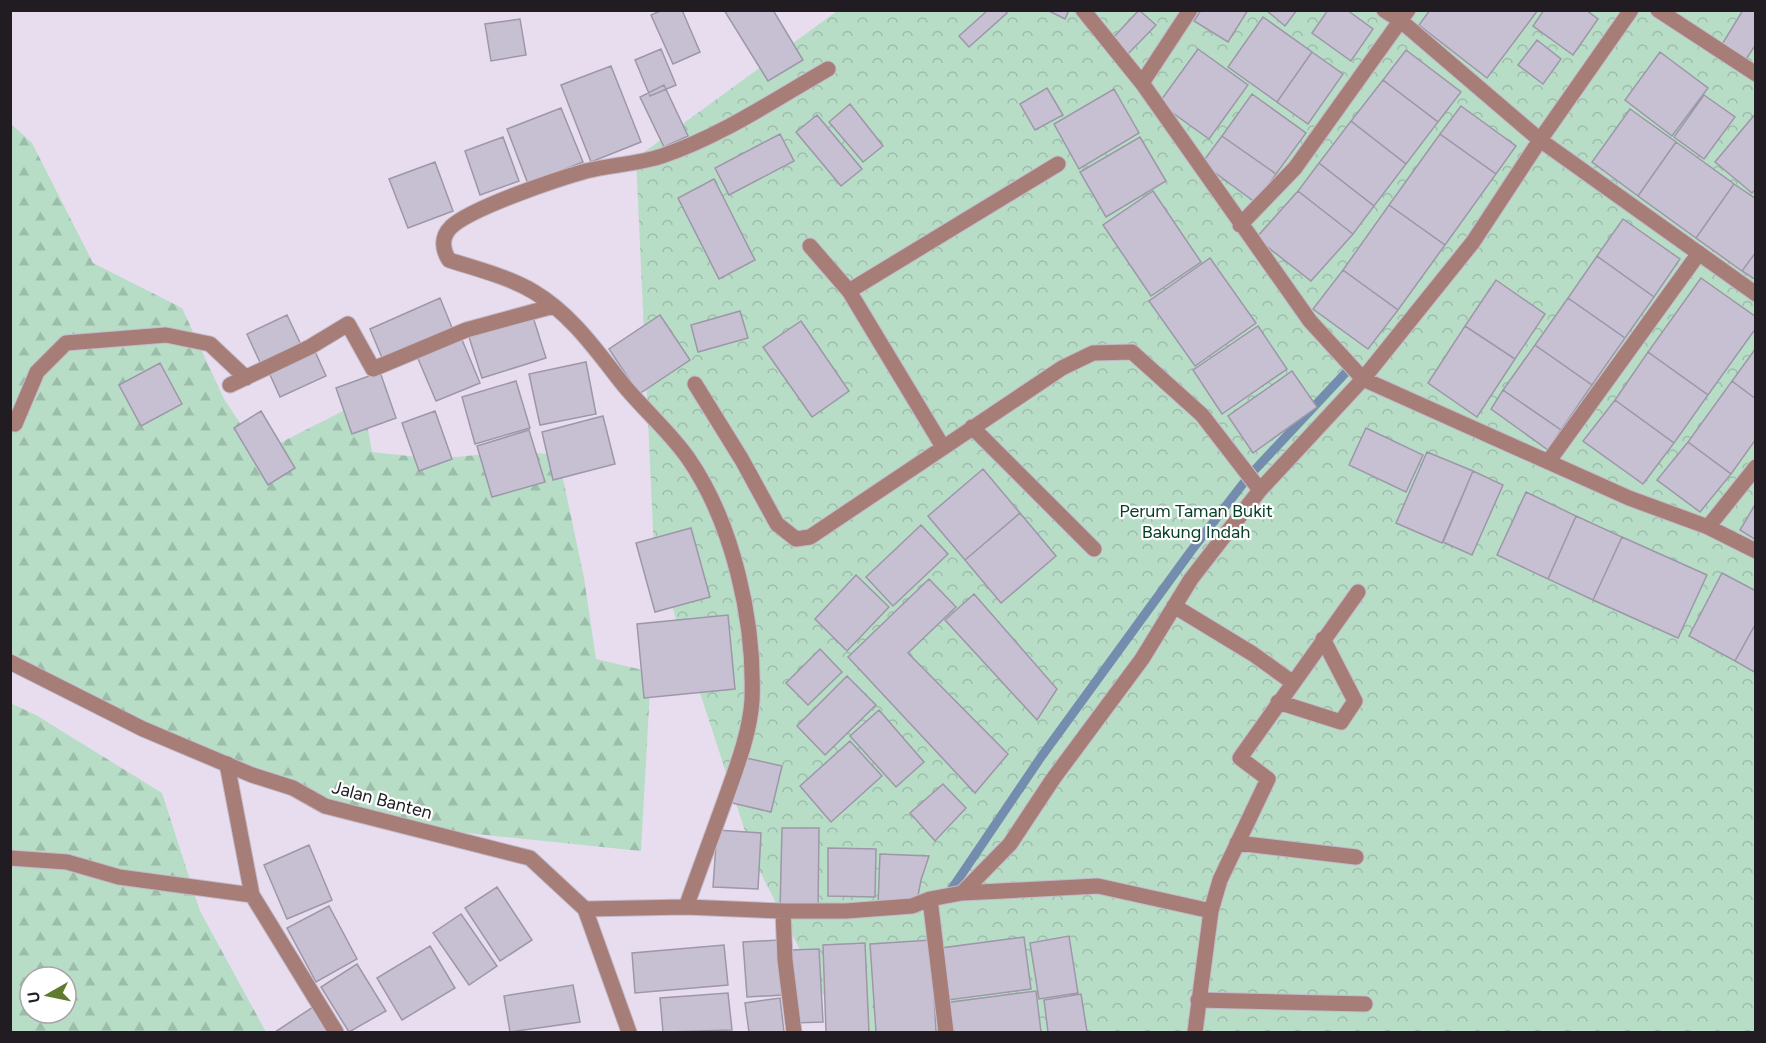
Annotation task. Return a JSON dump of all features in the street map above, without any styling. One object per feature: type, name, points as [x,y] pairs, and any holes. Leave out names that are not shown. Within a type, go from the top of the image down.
[{"type":"street","points":[[1083,10],[1142,83],[1240,225],[1274,268],[1310,321],[1363,379],[1629,498],[1708,527],[1755,551]]},
{"type":"street","points":[[1142,83],[1190,10]]},
{"type":"street","points":[[1384,10],[1405,16],[1540,140],[1755,294]]},
{"type":"street","points":[[962,893],[1010,844],[1053,779],[1142,659],[1191,579],[1260,490],[1363,379],[1473,242],[1540,140],[1631,10]]},
{"type":"street","points":[[1658,10],[1755,74]]},
{"type":"street","points":[[1240,225],[1295,168],[1405,16]]},
{"type":"street","points":[[686,907],[740,759],[752,702],[750,641],[744,597],[710,498],[687,458],[623,385],[592,345],[554,306],[532,290],[449,260],[443,245],[444,237],[451,227],[487,206],[585,171],[661,156],[733,124],[828,69]]},
{"type":"street","points":[[849,291],[1058,164]]},
{"type":"street","points":[[810,246],[849,291],[943,447]]},
{"type":"street","points":[[1548,462],[1699,254]]},
{"type":"street","points":[[230,385],[310,347],[348,324],[373,369],[466,330],[554,306]]},
{"type":"street","points":[[15,424],[37,372],[66,343],[166,335],[210,344],[246,378]]},
{"type":"street","points":[[694,384],[742,460],[777,524],[796,539],[810,537],[1062,368],[1093,353],[1132,352],[1202,415],[1260,490]]},
{"type":"street","points":[[972,427],[1094,549]]},
{"type":"street","points":[[1708,527],[1755,466]]},
{"type":"street","points":[[1195,1032],[1210,911],[1220,880],[1268,779],[1240,758],[1358,592]]},
{"type":"street","points":[[1174,606],[1253,654],[1292,682]]},
{"type":"street","points":[[1278,702],[1341,722],[1356,701],[1323,639]]},
{"type":"street","name":"Jalan Banten","points":[[10,662],[143,729],[227,764],[293,788],[325,806],[530,858],[585,909],[629,1032]]},
{"type":"street","points":[[227,764],[252,895],[336,1032]]},
{"type":"street","points":[[1237,843],[1356,857]]},
{"type":"street","points":[[10,858],[67,862],[119,877],[252,895]]},
{"type":"street","points":[[585,909],[686,907],[783,911],[912,906],[930,899],[962,893],[1098,886],[1210,911]]},
{"type":"street","points":[[930,899],[946,1032]]},
{"type":"street","points":[[783,911],[785,960],[794,1032]]},
{"type":"street","points":[[1198,1000],[1365,1004]]},
{"type":"green space","name":"Perum Taman Bukit Bakung Indah","points":[[837,11],[1755,11],[1755,1032],[842,1032],[755,862],[654,551],[636,158]]},
{"type":"green space","points":[[10,123],[32,143],[93,263],[182,308],[224,399],[260,453],[363,401],[372,452],[436,459],[517,451],[558,455],[584,578],[596,659],[651,672],[641,851],[408,827],[217,757],[78,690],[11,653]]},
{"type":"green space","points":[[10,703],[36,715],[162,793],[200,911],[266,1032],[11,1032]]},
{"type":"building","points":[[662,10],[682,10],[700,52],[673,64],[651,15]]},
{"type":"building","points":[[724,10],[773,10],[803,60],[768,81]]},
{"type":"building","points":[[988,10],[1005,10],[1007,13],[969,47],[959,36]]},
{"type":"building","points":[[1047,10],[1069,10],[1065,19]]},
{"type":"building","points":[[1139,10],[1156,25],[1126,56],[1110,41]]},
{"type":"building","points":[[1201,10],[1248,10],[1228,42],[1194,21]]},
{"type":"building","points":[[1266,10],[1297,10],[1285,26]]},
{"type":"building","points":[[1328,10],[1347,10],[1373,29],[1351,61],[1312,33]]},
{"type":"building","points":[[1430,10],[1538,10],[1487,78],[1419,25]]},
{"type":"building","points":[[1544,10],[1586,10],[1598,19],[1573,55],[1533,26]]},
{"type":"building","points":[[1743,10],[1756,10],[1756,44],[1745,61],[1721,46]]},
{"type":"building","points":[[1263,17],[1312,52],[1277,102],[1228,67]]},
{"type":"building","points":[[520,19],[526,55],[491,61],[485,24]]},
{"type":"building","points":[[1537,40],[1561,59],[1543,84],[1518,65]]},
{"type":"building","points":[[661,49],[676,85],[650,96],[635,60]]},
{"type":"building","points":[[1198,49],[1248,85],[1209,139],[1159,103]]},
{"type":"building","points":[[1406,50],[1461,92],[1438,122],[1383,80]]},
{"type":"building","points":[[1312,52],[1343,74],[1308,124],[1277,102]]},
{"type":"building","points":[[1660,52],[1708,88],[1672,136],[1625,100]]},
{"type":"building","points":[[611,66],[641,142],[591,162],[561,85]]},
{"type":"building","points":[[1383,80],[1438,122],[1406,164],[1351,121]]},
{"type":"building","points":[[664,85],[688,136],[664,147],[640,97]]},
{"type":"building","points":[[1047,88],[1063,115],[1035,130],[1020,104]]},
{"type":"building","points":[[1114,89],[1139,133],[1079,169],[1054,124]]},
{"type":"building","points":[[1252,94],[1306,133],[1276,174],[1222,136]]},
{"type":"building","points":[[1704,95],[1735,117],[1704,159],[1674,137]]},
{"type":"building","points":[[850,104],[883,146],[863,162],[829,122]]},
{"type":"building","points":[[1461,106],[1516,146],[1496,174],[1440,134]]},
{"type":"building","points":[[561,108],[583,162],[528,184],[507,129]]},
{"type":"building","points":[[1630,109],[1676,142],[1638,196],[1592,162]]},
{"type":"building","points":[[1756,113],[1756,189],[1752,193],[1715,162]]},
{"type":"building","points":[[817,115],[862,169],[841,186],[796,132]]},
{"type":"building","points":[[1351,121],[1406,164],[1374,206],[1319,163]]},
{"type":"building","points":[[780,134],[794,161],[729,195],[715,168]]},
{"type":"building","points":[[1440,134],[1496,174],[1445,245],[1389,205]]},
{"type":"building","points":[[1222,136],[1276,174],[1256,203],[1202,163]]},
{"type":"building","points":[[503,137],[519,181],[480,195],[465,151]]},
{"type":"building","points":[[1140,137],[1166,181],[1106,217],[1080,172]]},
{"type":"building","points":[[1676,142],[1734,184],[1696,238],[1638,196]]},
{"type":"building","points":[[435,162],[453,211],[408,228],[389,179]]},
{"type":"building","points":[[1319,163],[1374,206],[1353,234],[1298,191]]},
{"type":"building","points":[[714,179],[755,260],[719,279],[678,198]]},
{"type":"building","points":[[1734,184],[1756,199],[1756,252],[1742,271],[1696,238]]},
{"type":"building","points":[[1153,191],[1201,262],[1151,296],[1103,225]]},
{"type":"building","points":[[1298,191],[1353,234],[1311,281],[1256,238]]},
{"type":"building","points":[[1389,205],[1445,245],[1398,310],[1343,270]]},
{"type":"building","points":[[1623,219],[1680,259],[1654,297],[1597,256]]},
{"type":"building","points":[[1756,252],[1756,280],[1742,271]]},
{"type":"building","points":[[1597,256],[1654,297],[1625,338],[1568,298]]},
{"type":"building","points":[[1210,258],[1256,323],[1195,366],[1149,301]]},
{"type":"building","points":[[1343,270],[1398,310],[1368,349],[1313,309]]},
{"type":"building","points":[[1701,278],[1756,317],[1756,328],[1708,395],[1648,352]]},
{"type":"building","points":[[1496,280],[1545,314],[1515,359],[1465,326]]},
{"type":"building","points":[[440,298],[455,335],[385,365],[370,329]]},
{"type":"building","points":[[1568,298],[1625,338],[1592,385],[1535,345]]},
{"type":"building","points":[[740,311],[748,338],[698,352],[691,325]]},
{"type":"building","points":[[287,315],[303,349],[263,369],[247,334]]},
{"type":"building","points":[[660,315],[690,360],[639,394],[609,349]]},
{"type":"building","points":[[533,317],[546,358],[482,378],[469,337]]},
{"type":"building","points":[[801,321],[849,391],[812,417],[763,347]]},
{"type":"building","points":[[1258,326],[1287,369],[1222,414],[1193,370]]},
{"type":"building","points":[[1465,326],[1515,359],[1477,417],[1428,383]]},
{"type":"building","points":[[460,335],[480,383],[436,401],[416,354]]},
{"type":"building","points":[[1535,345],[1592,385],[1561,430],[1503,390]]},
{"type":"building","points":[[313,347],[326,376],[280,397],[267,368]]},
{"type":"building","points":[[1756,348],[1756,399],[1732,381]]},
{"type":"building","points":[[1648,352],[1708,395],[1674,443],[1615,400]]},
{"type":"building","points":[[586,362],[596,414],[540,425],[529,374]]},
{"type":"building","points":[[160,363],[182,404],[141,426],[119,385]]},
{"type":"building","points":[[1292,371],[1317,407],[1253,453],[1228,416]]},
{"type":"building","points":[[380,372],[396,418],[352,434],[336,388]]},
{"type":"building","points":[[516,381],[530,428],[475,444],[462,397]]},
{"type":"building","points":[[1732,381],[1756,399],[1756,439],[1731,474],[1688,442]]},
{"type":"building","points":[[1503,390],[1561,430],[1548,450],[1491,409]]},
{"type":"building","points":[[1615,400],[1674,443],[1643,484],[1583,441]]},
{"type":"building","points":[[261,411],[295,468],[268,485],[234,428]]},
{"type":"building","points":[[435,411],[452,459],[419,471],[402,423]]},
{"type":"building","points":[[603,416],[615,464],[553,480],[542,432]]},
{"type":"building","points":[[1366,428],[1423,455],[1406,492],[1349,465]]},
{"type":"building","points":[[529,430],[545,482],[492,497],[477,446]]},
{"type":"building","points":[[1688,442],[1731,474],[1700,512],[1657,480]]},
{"type":"building","points":[[1427,452],[1473,471],[1442,543],[1396,523]]},
{"type":"building","points":[[983,469],[1020,513],[965,560],[928,516]]},
{"type":"building","points":[[1473,471],[1503,485],[1472,555],[1443,542]]},
{"type":"building","points":[[1526,492],[1576,516],[1548,579],[1497,555]]},
{"type":"building","points":[[1756,503],[1756,540],[1740,530]]},
{"type":"building","points":[[1020,513],[1056,556],[1001,603],[965,560]]},
{"type":"building","points":[[1576,516],[1622,537],[1593,600],[1548,579]]},
{"type":"building","points":[[921,525],[948,554],[893,606],[866,577]]},
{"type":"building","points":[[691,528],[710,597],[655,612],[636,543]]},
{"type":"building","points":[[1622,537],[1707,575],[1678,638],[1593,600]]},
{"type":"building","points":[[1722,573],[1756,591],[1756,623],[1735,661],[1689,636]]},
{"type":"building","points":[[856,575],[889,607],[847,651],[815,619]]},
{"type":"building","points":[[929,579],[956,607],[908,653],[1008,754],[975,793],[848,657]]},
{"type":"building","points":[[974,594],[1057,689],[1037,720],[945,620]]},
{"type":"building","points":[[728,615],[735,689],[644,698],[637,624]]},
{"type":"building","points":[[1756,623],[1756,673],[1735,661]]},
{"type":"building","points":[[820,649],[842,672],[808,705],[786,683]]},
{"type":"building","points":[[847,676],[876,705],[825,755],[797,726]]},
{"type":"building","points":[[879,710],[924,762],[896,787],[850,736]]},
{"type":"building","points":[[850,741],[882,776],[831,822],[800,786]]},
{"type":"building","points":[[742,757],[782,766],[771,812],[732,803]]},
{"type":"building","points":[[943,784],[966,808],[935,841],[910,813]]},
{"type":"building","points":[[782,828],[819,828],[818,911],[780,910]]},
{"type":"building","points":[[717,830],[761,833],[758,889],[713,887]]},
{"type":"building","points":[[309,845],[332,900],[287,919],[264,865]]},
{"type":"building","points":[[828,848],[876,849],[875,897],[828,896]]},
{"type":"building","points":[[880,854],[929,856],[917,901],[878,904]]},
{"type":"building","points":[[497,887],[532,940],[500,961],[465,908]]},
{"type":"building","points":[[329,906],[357,959],[316,982],[287,928]]},
{"type":"building","points":[[461,914],[497,966],[469,985],[433,933]]},
{"type":"building","points":[[1069,936],[1078,993],[1039,999],[1030,943]]},
{"type":"building","points":[[1024,937],[1031,989],[948,1000],[941,948]]},
{"type":"building","points":[[779,940],[783,995],[747,997],[743,942]]},
{"type":"building","points":[[931,940],[936,1032],[876,1032],[870,944]]},
{"type":"building","points":[[865,943],[869,1032],[826,1032],[823,945]]},
{"type":"building","points":[[724,945],[728,985],[635,993],[632,953]]},
{"type":"building","points":[[430,946],[455,988],[402,1020],[377,978]]},
{"type":"building","points":[[819,949],[823,1022],[794,1023],[790,950]]},
{"type":"building","points":[[357,964],[386,1011],[349,1032],[321,987]]},
{"type":"building","points":[[573,985],[580,1022],[510,1032],[504,996]]},
{"type":"building","points":[[1036,991],[1041,1032],[948,1032],[944,1003]]},
{"type":"building","points":[[728,993],[732,1030],[663,1032],[660,998]]},
{"type":"building","points":[[1081,994],[1087,1032],[1048,1032],[1044,1000]]},
{"type":"building","points":[[780,998],[784,1032],[749,1032],[745,1003]]},
{"type":"building","points":[[313,1007],[329,1032],[275,1032]]},
{"type":"waterway","points":[[947,896],[1041,757],[1191,551],[1249,476],[1352,366]]}]
